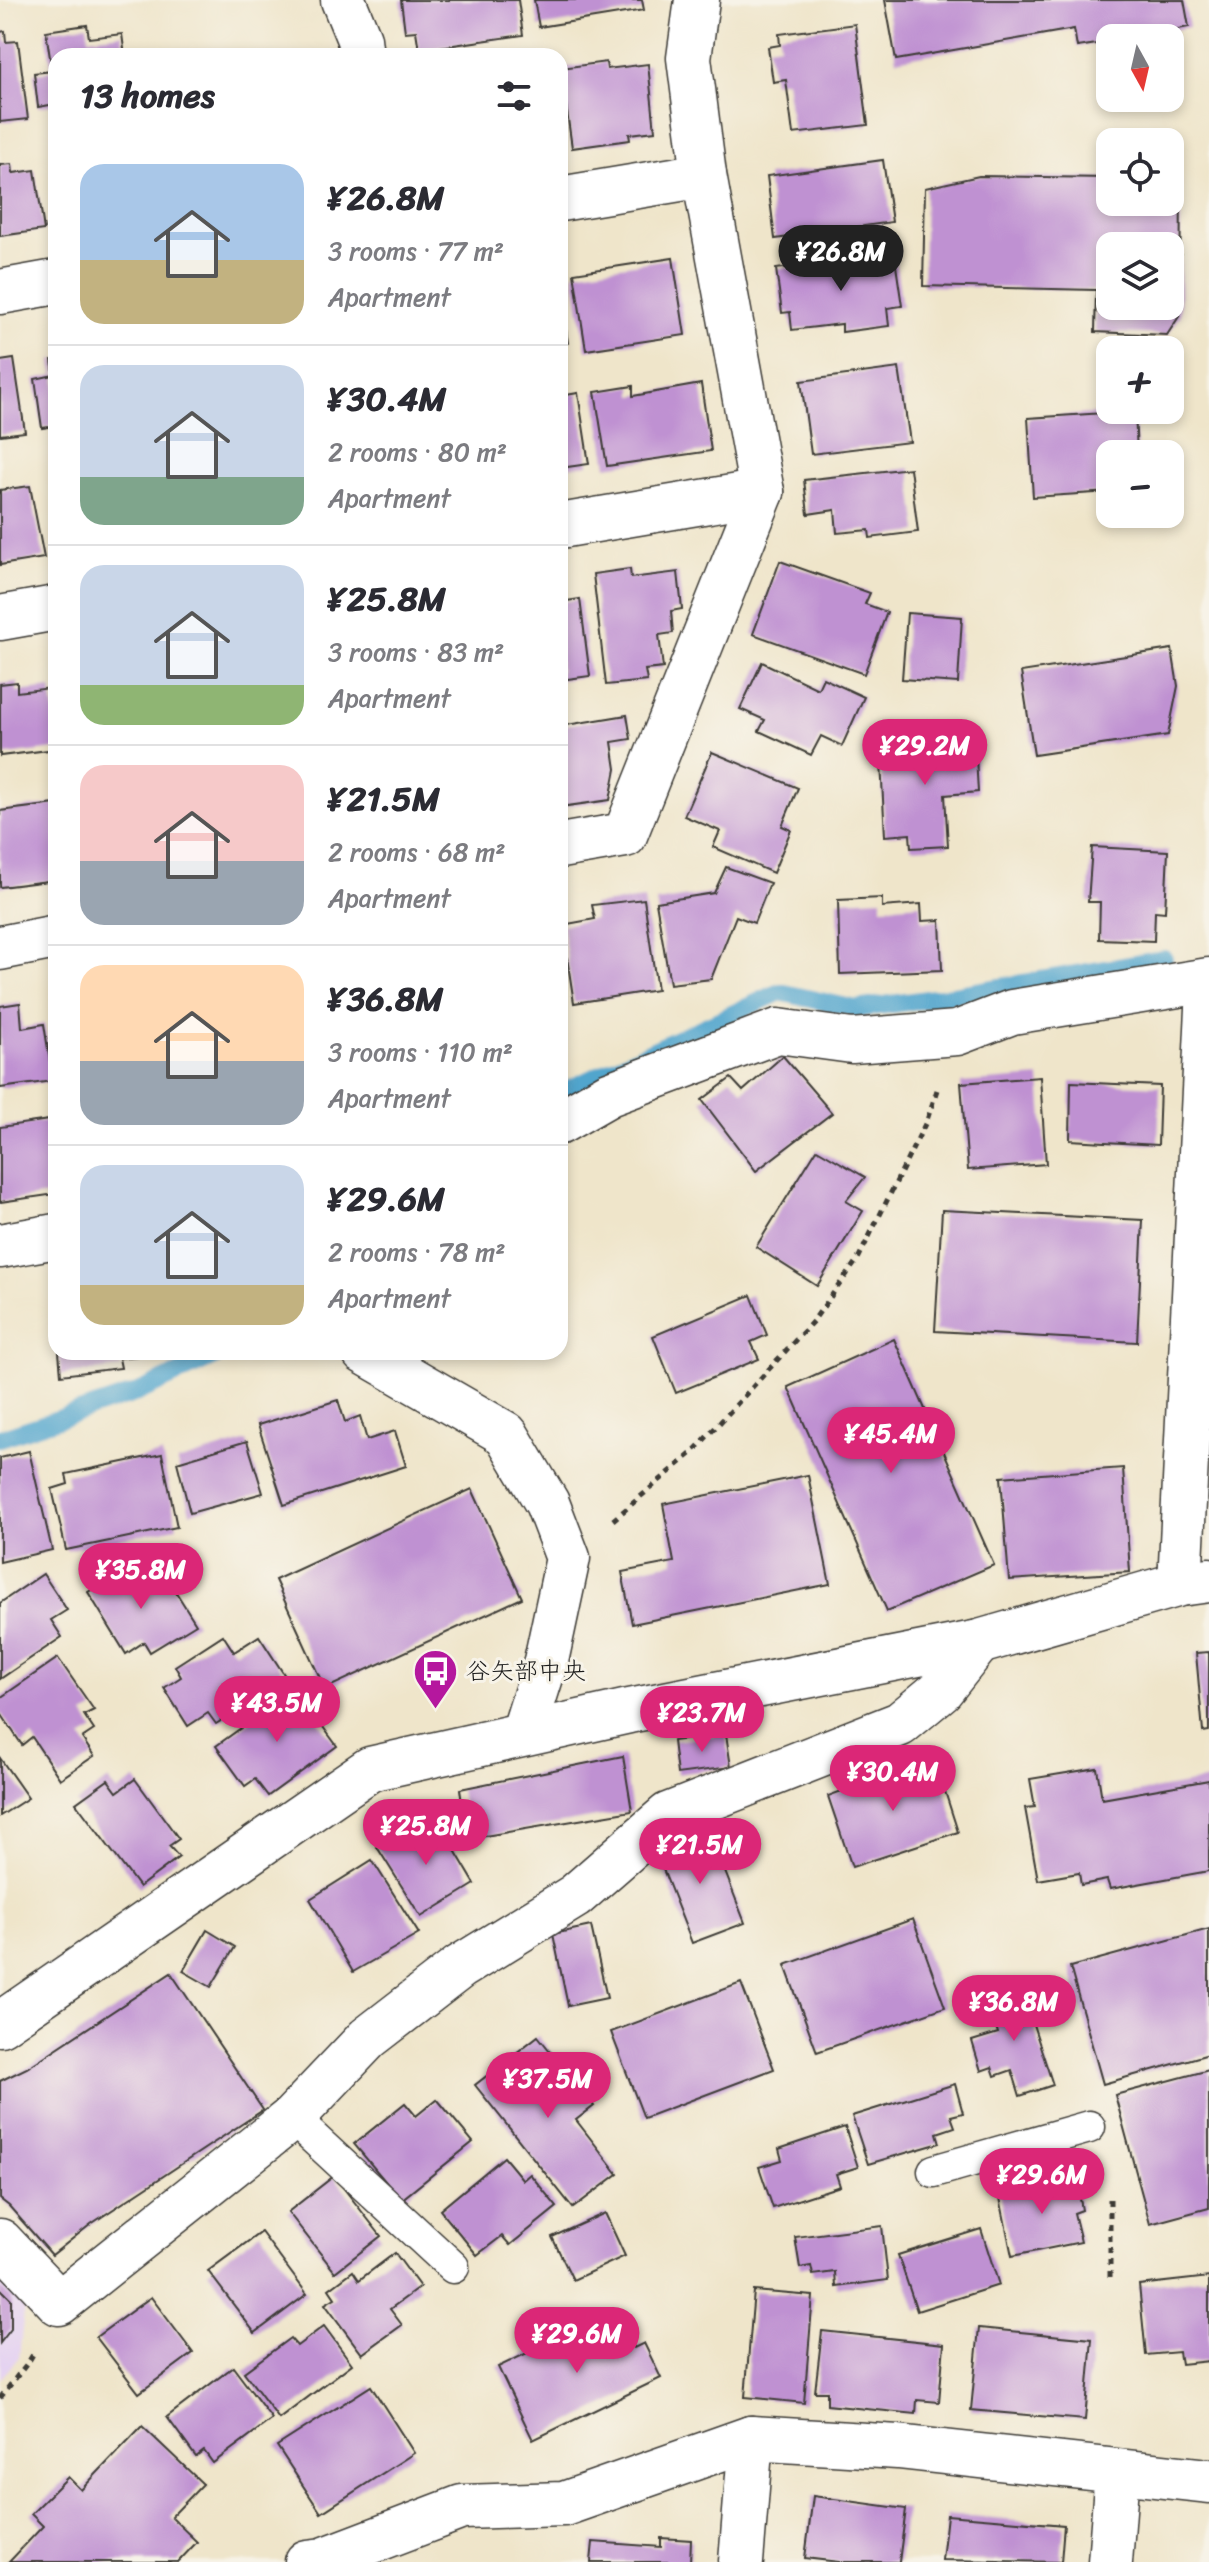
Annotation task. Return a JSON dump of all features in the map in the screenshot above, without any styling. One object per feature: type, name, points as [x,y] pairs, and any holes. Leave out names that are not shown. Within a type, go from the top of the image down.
[{"type":"street","points":[[343,0],[360,48]]},
{"type":"street","points":[[568,845],[625,835],[762,492],[704,175],[689,58],[697,0]]},
{"type":"street","points":[[568,198],[704,175]]},
{"type":"street","points":[[0,292],[48,283]]},
{"type":"street","points":[[568,525],[762,492]]},
{"type":"street","points":[[0,618],[48,609]]},
{"type":"street","points":[[0,948],[48,939]]},
{"type":"street","points":[[568,1117],[609,1094],[778,1031],[852,1041],[957,1033],[1012,1012],[1209,980]]},
{"type":"street","points":[[0,2024],[370,1769],[629,1711],[979,1642],[1195,1582],[1209,988]]},
{"type":"street","points":[[0,1246],[48,1237]]},
{"type":"street","points":[[378,1360],[506,1434],[547,1503],[568,1558],[546,1661],[523,1734]]},
{"type":"street","points":[[0,2241],[59,2303],[292,2118],[368,2038],[460,1967],[575,1896],[668,1815],[900,1724],[941,1690],[979,1642]]},
{"type":"street","points":[[741,2562],[751,2438]]},
{"type":"street","points":[[307,2562],[323,2560],[462,2507],[564,2504],[751,2438],[898,2447],[1209,2481]]},
{"type":"street","points":[[1110,2562],[1117,2472]]},
{"type":"lane","points":[[292,2118],[453,2267]]},
{"type":"lane","points":[[934,2171],[1089,2127]]},
{"type":"path","points":[[568,1558],[692,1453],[813,1321],[858,1259],[927,1120],[957,1033]]},
{"type":"path","points":[[1110,2199],[1110,2282]]},
{"type":"shaded area","points":[[0,2267],[26,2294],[19,2357],[0,2379]]},
{"type":"building","points":[[401,0],[518,0],[523,35],[419,48],[416,31],[405,32]]},
{"type":"building","points":[[534,0],[642,0],[644,10],[539,27]]},
{"type":"building","points":[[885,0],[1184,0],[1189,27],[1184,28],[1184,24],[1096,24],[1096,44],[1077,47],[1074,29],[896,60]]},
{"type":"building","points":[[855,24],[868,125],[793,134],[786,80],[773,82],[768,47],[780,45],[779,34]]},
{"type":"building","points":[[87,25],[89,38],[122,34],[124,48],[49,48],[46,31]]},
{"type":"building","points":[[5,31],[6,42],[18,41],[28,119],[0,122],[0,32]]},
{"type":"building","points":[[606,62],[607,69],[648,64],[655,131],[629,134],[630,140],[572,148],[568,119],[568,67]]},
{"type":"building","points":[[48,71],[48,105],[38,107],[34,73]]},
{"type":"building","points":[[883,160],[892,222],[775,239],[767,176]]},
{"type":"building","points":[[12,164],[13,173],[35,170],[44,230],[0,236],[0,165]]},
{"type":"building","points":[[979,176],[1096,178],[1096,216],[1181,216],[1181,232],[1096,232],[1096,290],[923,286],[925,188]]},
{"type":"building","points":[[894,252],[902,306],[887,308],[889,326],[842,332],[842,324],[792,330],[790,312],[782,313],[776,269]]},
{"type":"building","points":[[673,258],[685,335],[586,350],[574,273]]},
{"type":"building","points":[[1096,290],[1096,320],[1177,320],[1167,335],[1095,332]]},
{"type":"building","points":[[14,359],[25,432],[0,435],[0,361]]},
{"type":"building","points":[[899,368],[910,442],[811,454],[801,381]]},
{"type":"building","points":[[48,376],[48,427],[42,428],[35,379]]},
{"type":"building","points":[[701,384],[711,451],[607,466],[595,392],[633,386],[633,396]]},
{"type":"building","points":[[578,393],[589,464],[568,467],[568,395]]},
{"type":"building","points":[[1096,414],[1096,424],[1136,424],[1136,440],[1096,440],[1096,493],[1033,497],[1028,418]]},
{"type":"building","points":[[910,468],[918,532],[870,538],[869,530],[837,533],[835,510],[808,514],[804,480]]},
{"type":"building","points":[[30,486],[44,558],[0,565],[0,490]]},
{"type":"building","points":[[780,561],[870,593],[865,604],[887,612],[864,674],[753,634]]},
{"type":"building","points":[[630,569],[631,578],[678,572],[682,609],[671,611],[673,633],[659,635],[663,668],[645,670],[647,681],[606,685],[593,574]]},
{"type":"building","points":[[580,599],[590,676],[568,679],[568,601]]},
{"type":"building","points":[[907,613],[962,617],[958,683],[902,679]]},
{"type":"building","points":[[1172,649],[1178,686],[1168,735],[1034,755],[1021,672]]},
{"type":"building","points":[[762,662],[818,689],[823,678],[864,697],[842,746],[821,736],[811,755],[759,731],[765,720],[740,709]]},
{"type":"building","points":[[17,682],[17,692],[48,688],[48,750],[0,756],[0,684]]},
{"type":"building","points":[[627,715],[631,739],[612,742],[616,769],[610,800],[568,806],[568,725]]},
{"type":"building","points":[[975,739],[978,792],[945,795],[948,846],[911,848],[910,834],[885,836],[880,744]]},
{"type":"building","points":[[712,752],[798,788],[782,826],[791,830],[773,873],[713,847],[720,831],[684,816]]},
{"type":"building","points":[[48,805],[48,881],[0,887],[0,811]]},
{"type":"building","points":[[1092,847],[1168,851],[1165,912],[1155,911],[1154,941],[1099,939],[1100,902],[1088,902]]},
{"type":"building","points":[[726,867],[770,883],[754,923],[736,916],[711,979],[670,984],[656,902],[714,893]]},
{"type":"building","points":[[882,898],[882,907],[921,904],[922,921],[940,920],[942,970],[840,974],[838,900]]},
{"type":"building","points":[[644,899],[657,990],[574,1003],[568,964],[568,924],[595,919],[592,905]]},
{"type":"building","points":[[20,1003],[22,1028],[44,1024],[48,1082],[0,1088],[0,1006]]},
{"type":"building","points":[[783,1056],[832,1113],[756,1171],[702,1100],[731,1078],[743,1091]]},
{"type":"building","points":[[1040,1077],[1046,1164],[968,1170],[961,1083]]},
{"type":"building","points":[[1071,1082],[1160,1086],[1158,1145],[1070,1140]]},
{"type":"building","points":[[48,1120],[48,1195],[0,1202],[0,1127]]},
{"type":"building","points":[[817,1149],[865,1177],[846,1201],[863,1211],[817,1286],[756,1247]]},
{"type":"building","points":[[942,1210],[1143,1220],[1137,1342],[935,1331]]},
{"type":"building","points":[[751,1295],[767,1335],[751,1342],[759,1359],[676,1393],[653,1336]]},
{"type":"building","points":[[894,1339],[994,1565],[887,1611],[788,1387]]},
{"type":"building","points":[[60,1360],[119,1360],[121,1368],[61,1375]]},
{"type":"building","points":[[338,1400],[345,1422],[360,1416],[367,1440],[395,1431],[406,1466],[284,1505],[258,1425]]},
{"type":"building","points":[[247,1441],[263,1493],[190,1513],[177,1462]]},
{"type":"building","points":[[29,1451],[52,1550],[0,1562],[0,1458]]},
{"type":"building","points":[[162,1454],[177,1527],[66,1550],[52,1489],[68,1484],[66,1474]]},
{"type":"building","points":[[1123,1468],[1130,1572],[1009,1580],[1001,1477]]},
{"type":"building","points":[[808,1475],[830,1584],[632,1624],[622,1572],[674,1562],[663,1504]]},
{"type":"building","points":[[472,1489],[522,1598],[325,1689],[275,1580]]},
{"type":"building","points":[[135,1564],[152,1591],[169,1581],[196,1624],[150,1652],[144,1642],[126,1654],[88,1592]]},
{"type":"building","points":[[43,1574],[67,1610],[51,1620],[62,1637],[0,1679],[0,1603]]},
{"type":"building","points":[[223,1635],[234,1652],[259,1636],[287,1679],[216,1724],[208,1713],[188,1726],[164,1688],[181,1677],[175,1666]]},
{"type":"building","points":[[1209,1652],[1209,1731],[1203,1732],[1196,1653]]},
{"type":"building","points":[[58,1658],[94,1710],[84,1715],[94,1730],[82,1738],[94,1756],[60,1779],[32,1737],[22,1745],[0,1712],[0,1698]]},
{"type":"building","points":[[295,1689],[337,1746],[268,1796],[255,1779],[245,1786],[216,1746]]},
{"type":"building","points":[[726,1734],[731,1767],[677,1774],[673,1741]]},
{"type":"building","points":[[623,1756],[632,1811],[467,1839],[460,1789]]},
{"type":"building","points":[[934,1757],[958,1832],[852,1867],[828,1796]]},
{"type":"building","points":[[0,1758],[28,1798],[0,1816]]},
{"type":"building","points":[[1097,1768],[1102,1799],[1209,1780],[1209,1871],[1110,1889],[1107,1880],[1081,1885],[1079,1873],[1038,1880],[1025,1808],[1035,1807],[1030,1779]]},
{"type":"building","points":[[135,1779],[179,1839],[169,1846],[179,1857],[139,1887],[76,1803],[108,1780],[117,1792]]},
{"type":"building","points":[[437,1820],[475,1884],[421,1917],[377,1847],[409,1825],[414,1835]]},
{"type":"building","points":[[708,1828],[745,1923],[692,1943],[655,1849]]},
{"type":"building","points":[[372,1860],[419,1934],[353,1972],[310,1899]]},
{"type":"building","points":[[913,1919],[945,2007],[817,2052],[785,1965]]},
{"type":"building","points":[[591,1926],[607,1998],[568,2006],[553,1934]]},
{"type":"building","points":[[1209,1929],[1209,2054],[1103,2084],[1070,1967]]},
{"type":"building","points":[[207,1930],[235,1947],[211,1987],[183,1971]]},
{"type":"building","points":[[171,1973],[263,2110],[91,2224],[52,2255],[0,2199],[0,2081],[27,2068]]},
{"type":"building","points":[[741,1983],[774,2069],[644,2118],[611,2032]]},
{"type":"building","points":[[1020,1985],[1053,2085],[1020,2096],[1012,2070],[995,2076],[992,2067],[981,2071],[972,2041],[998,2033],[986,1996]]},
{"type":"building","points":[[538,2036],[594,2106],[576,2120],[618,2174],[573,2208],[475,2085]]},
{"type":"building","points":[[1209,2070],[1209,2208],[1150,2224],[1115,2095]]},
{"type":"building","points":[[955,2084],[963,2113],[951,2116],[955,2127],[937,2133],[940,2143],[868,2164],[852,2116]]},
{"type":"building","points":[[437,2099],[473,2142],[401,2200],[354,2144],[405,2103],[416,2116]]},
{"type":"building","points":[[845,2127],[858,2167],[836,2174],[840,2186],[773,2208],[759,2167],[782,2160],[779,2149]]},
{"type":"building","points":[[504,2157],[523,2180],[530,2174],[557,2207],[510,2245],[502,2236],[477,2255],[440,2210]]},
{"type":"building","points":[[334,2176],[381,2236],[335,2272],[288,2212]]},
{"type":"building","points":[[1076,2176],[1082,2210],[1074,2213],[1081,2242],[1012,2256],[999,2193]]},
{"type":"building","points":[[605,2213],[625,2256],[573,2280],[552,2237]]},
{"type":"building","points":[[882,2226],[888,2280],[836,2287],[835,2272],[813,2275],[811,2266],[800,2268],[795,2237]]},
{"type":"building","points":[[981,2229],[999,2285],[917,2311],[898,2255]]},
{"type":"building","points":[[261,2232],[307,2294],[255,2333],[208,2271]]},
{"type":"building","points":[[395,2253],[420,2287],[390,2309],[402,2325],[362,2354],[325,2304],[335,2298],[329,2289],[353,2271],[359,2280]]},
{"type":"building","points":[[1209,2277],[1209,2361],[1181,2364],[1179,2352],[1146,2355],[1139,2285]]},
{"type":"building","points":[[0,2288],[11,2299],[11,2329],[0,2343]]},
{"type":"building","points":[[754,2291],[813,2296],[804,2403],[745,2397]]},
{"type":"building","points":[[151,2297],[193,2353],[139,2393],[96,2337]]},
{"type":"building","points":[[616,2310],[634,2348],[644,2343],[661,2378],[533,2440],[498,2367]]},
{"type":"building","points":[[324,2326],[352,2364],[279,2419],[244,2372],[290,2338],[297,2346]]},
{"type":"building","points":[[979,2328],[1092,2339],[1085,2420],[971,2410]]},
{"type":"building","points":[[822,2331],[944,2344],[939,2402],[917,2400],[916,2414],[827,2405],[827,2392],[815,2392]]},
{"type":"building","points":[[233,2367],[272,2419],[213,2463],[204,2451],[196,2457],[167,2417]]},
{"type":"building","points":[[371,2386],[414,2453],[321,2513],[277,2446]]},
{"type":"building","points":[[142,2426],[203,2484],[171,2517],[197,2542],[178,2562],[9,2562],[43,2526],[31,2514],[68,2477],[81,2490]]},
{"type":"building","points":[[813,2496],[906,2509],[899,2562],[839,2562],[805,2558]]},
{"type":"building","points":[[947,2515],[1064,2525],[1061,2562],[942,2560]]},
{"type":"building","points":[[661,2538],[691,2540],[690,2562],[591,2562],[593,2542],[661,2547]]},
{"type":"waterway","points":[[568,1089],[780,992],[856,1009],[1164,959]]},
{"type":"waterway","points":[[0,1438],[137,1393],[207,1360]]},
{"type":"place","name":"谷矢部中央","points":[[435,1710]]}]
